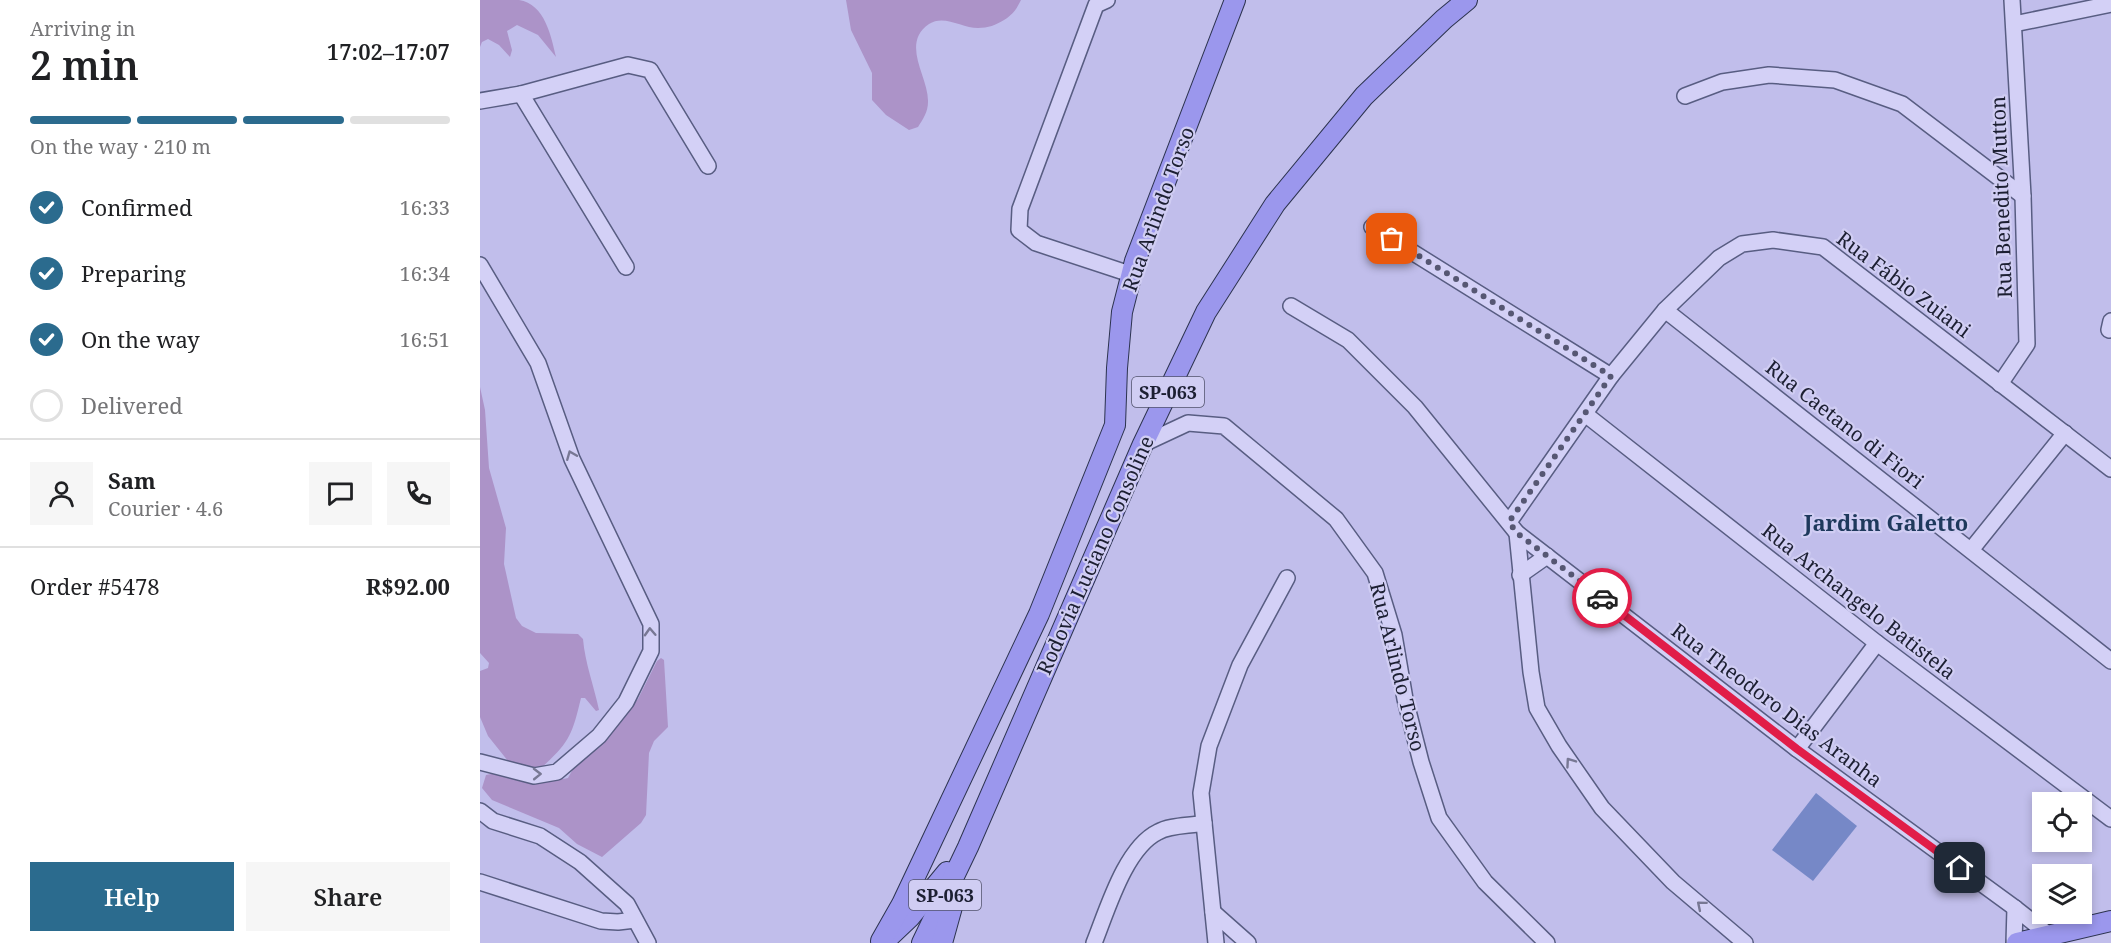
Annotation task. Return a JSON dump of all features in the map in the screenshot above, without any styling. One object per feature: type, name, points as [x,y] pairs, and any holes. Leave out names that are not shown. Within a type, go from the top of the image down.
[{"type":"main road","name":"Rua Arlindo Torso","points":[[880,942],[902,904],[1039,615],[1115,425],[1122,312],[1135,261],[1235,0]]},
{"type":"main road","name":"Rodovia Luciano Consoline","points":[[922,943],[968,847],[1143,444],[1206,312],[1275,204],[1365,96],[1444,19],[1467,0]]},
{"type":"main road","points":[[880,942],[910,917],[968,847]]},
{"type":"main road","points":[[942,943],[968,847]]},
{"type":"main road","points":[[2016,943],[2111,921]]},
{"type":"street","points":[[1107,0],[1096,5],[1020,209],[1019,231],[1036,243],[1133,275]]},
{"type":"street","name":"Rua Benedito Mutton","points":[[2000,384],[2027,344],[2023,196],[2012,0]]},
{"type":"street","points":[[2014,24],[2111,4]]},
{"type":"street","points":[[480,101],[521,94],[628,65],[650,70],[708,166]]},
{"type":"street","points":[[1685,96],[1722,82],[1769,75],[1835,80],[1902,104],[2023,196]]},
{"type":"street","points":[[521,94],[626,267]]},
{"type":"street","points":[[1372,227],[1611,376]]},
{"type":"street","name":"Rua Fábio Zuiani","points":[[1513,528],[1611,376],[1665,310],[1719,258],[1742,244],[1773,240],[1823,247],[2111,469]]},
{"type":"street","points":[[480,265],[538,363],[572,459],[651,624],[651,651],[626,702],[599,736],[557,772],[534,776],[480,762]]},
{"type":"street","name":"Rua Theodoro Dias Aranha","points":[[1291,306],[1348,340],[1357,348],[1415,407],[1513,528],[1797,749],[2015,908],[2049,936]]},
{"type":"street","name":"Rua Caetano di Fiori","points":[[1665,310],[2111,661]]},
{"type":"street","name":"Rua Archangelo Batistela","points":[[1585,414],[1876,643],[2111,819]]},
{"type":"street","name":"Rua Arlindo Torso","points":[[1143,444],[1188,423],[1224,426],[1336,519],[1375,573],[1394,635],[1405,699],[1421,762],[1439,818],[1485,882],[1547,943]]},
{"type":"street","points":[[1971,550],[2065,433]]},
{"type":"street","points":[[1513,528],[1537,708],[1559,746],[1602,808],[1673,882],[1745,943]]},
{"type":"street","points":[[1520,575],[1547,556]]},
{"type":"street","points":[[1216,943],[1201,793],[1209,746],[1240,665],[1287,578]]},
{"type":"street","points":[[1797,749],[1876,643]]},
{"type":"street","points":[[480,811],[493,821],[540,836],[580,862],[627,904],[648,943]]},
{"type":"street","points":[[1094,943],[1128,863],[1143,842],[1159,831],[1204,823]]},
{"type":"street","points":[[480,882],[601,921],[635,920]]},
{"type":"street","points":[[2015,908],[2016,943]]},
{"type":"street","points":[[1213,912],[1248,943]]},
{"type":"shaded area","points":[[480,0],[519,0],[535,8],[545,22],[556,57],[538,35],[517,25],[507,31],[512,50],[510,57],[499,45],[488,39],[482,42],[480,47]]},
{"type":"shaded area","points":[[846,0],[1021,0],[1010,16],[992,26],[972,27],[941,20],[929,24],[921,32],[916,51],[927,92],[928,106],[918,127],[909,130],[886,115],[872,100],[872,73],[851,30]]},
{"type":"shaded area","points":[[480,387],[485,410],[489,468],[506,528],[504,564],[516,618],[522,626],[536,633],[578,634],[583,639],[599,710],[596,711],[585,698],[581,698],[572,730],[564,744],[541,768],[541,774],[568,778],[580,756],[638,699],[657,661],[661,658],[664,660],[668,727],[654,741],[649,753],[646,815],[641,823],[602,857],[577,844],[559,828],[492,800],[482,788],[486,775],[501,772],[508,761],[488,736],[480,717],[480,671],[488,668],[489,663],[480,653]]},
{"type":"building","points":[[1816,793],[1857,826],[1813,881],[1772,850]]},
{"type":"way so far","points":[[1392,239],[1611,376],[1509,522],[1517,533],[1602,598]]},
{"type":"district","name":"Jardim Galetto","points":[[1886,522]]},
{"type":"route","points":[[1602,598],[1797,749],[1960,868]]}]
